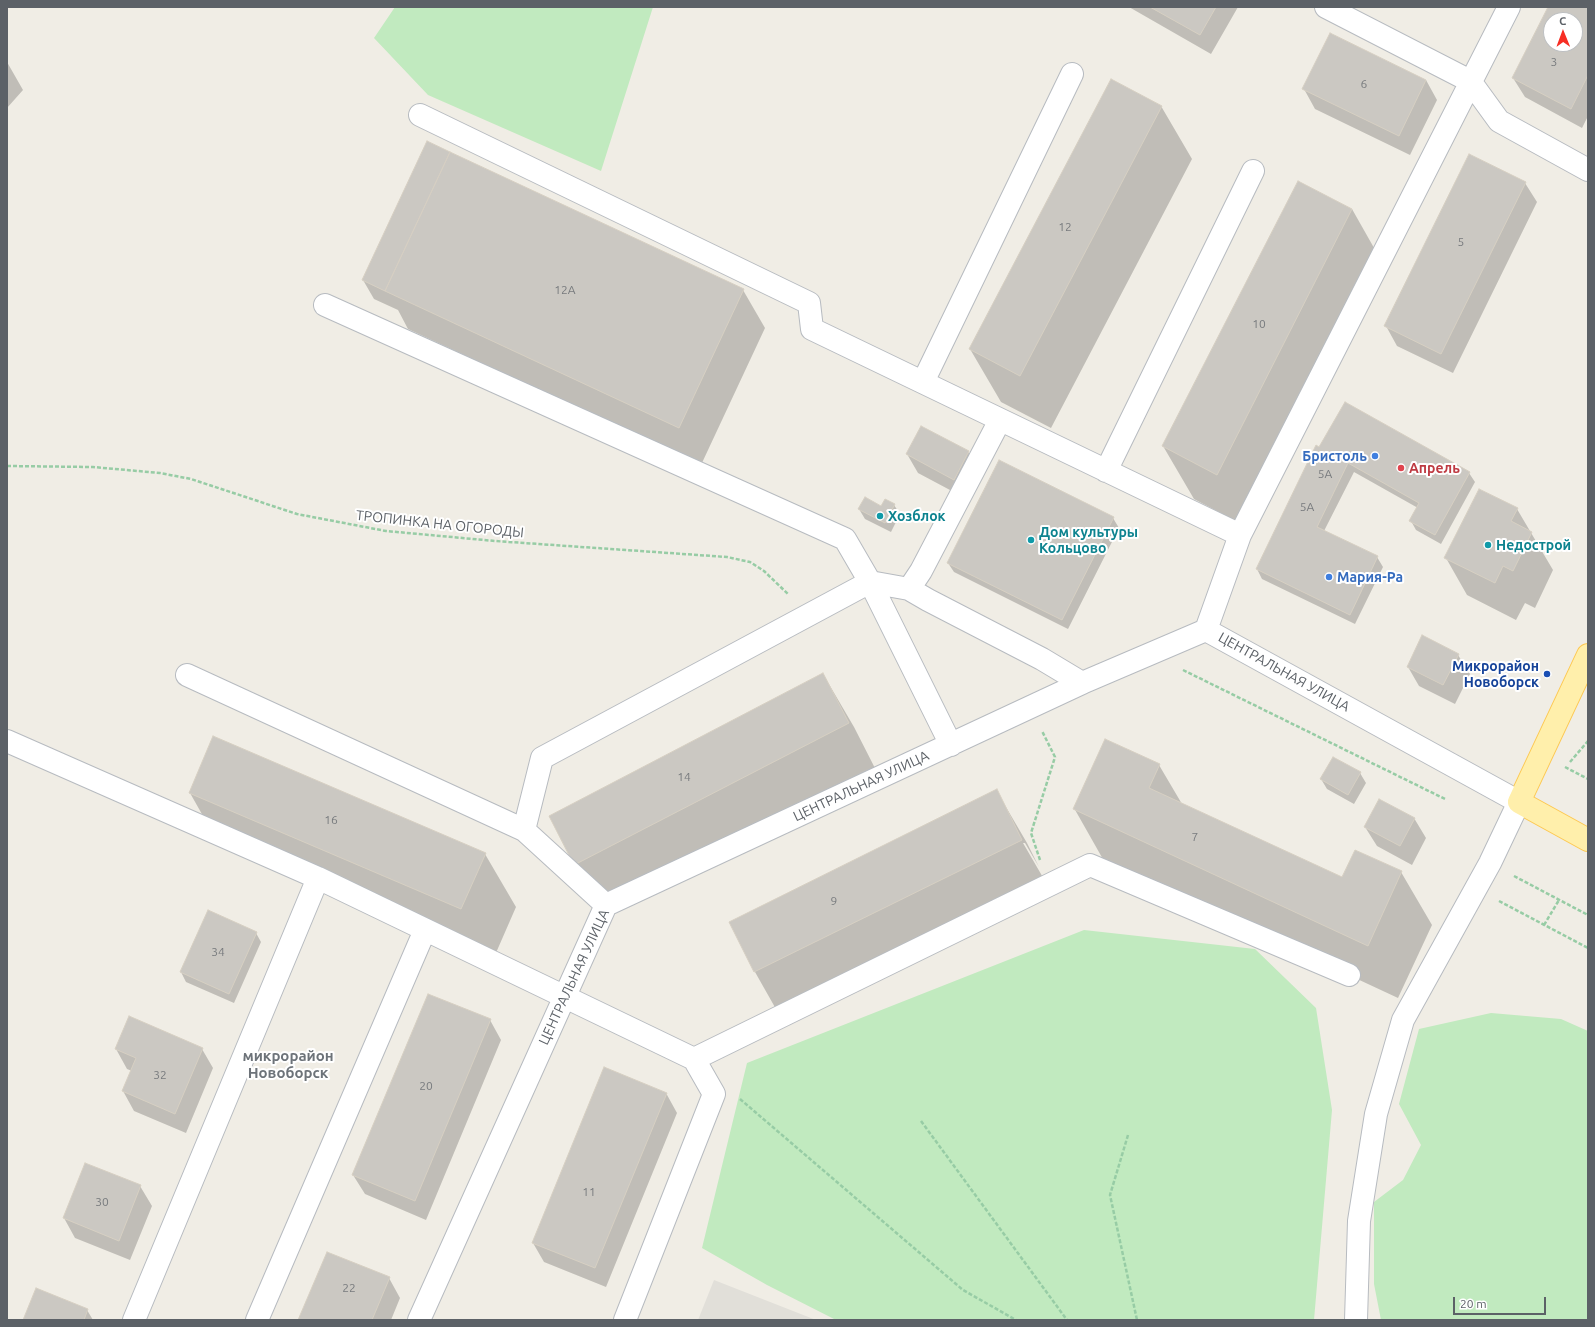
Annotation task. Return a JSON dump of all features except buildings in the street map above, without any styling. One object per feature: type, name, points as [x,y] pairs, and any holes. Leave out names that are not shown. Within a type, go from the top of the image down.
[{"type":"main road","points":[[1588,655],[1519,802],[1588,840]]},
{"type":"street","points":[[1326,7],[1470,81],[1499,121],[1588,170]]},
{"type":"street","points":[[1206,630],[1240,535],[1509,7]]},
{"type":"street","points":[[923,382],[1072,74]]},
{"type":"street","points":[[420,115],[809,303],[812,329],[1240,535]]},
{"type":"street","points":[[1106,471],[1253,171]]},
{"type":"street","points":[[326,305],[845,539],[870,582],[951,745]]},
{"type":"street","points":[[910,589],[921,571],[1000,420]]},
{"type":"street","points":[[524,830],[542,758],[870,582],[910,589],[928,600],[1042,659],[1082,683]]},
{"type":"street","name":"ЦЕНТРАЛЬНАЯ УЛИЦА","points":[[418,1320],[606,905],[1082,683],[1206,630],[1519,802]]},
{"type":"street","points":[[187,675],[524,830],[606,905]]},
{"type":"street","points":[[7,741],[318,878],[694,1060],[714,1094],[625,1320]]},
{"type":"street","points":[[1356,1320],[1359,1221],[1376,1114],[1403,1020],[1490,863],[1519,802]]},
{"type":"street","points":[[694,1060],[1090,865],[1349,975]]},
{"type":"street","points":[[134,1320],[318,878]]},
{"type":"street","points":[[257,1320],[425,930]]},
{"type":"path","name":"ТРОПИНКА НА ОГОРОДЫ","points":[[7,466],[93,467],[160,473],[191,480],[297,514],[386,531],[495,541],[727,557],[750,562],[764,571],[785,591],[805,617]]},
{"type":"path","points":[[1182,669],[1445,799]]},
{"type":"path","points":[[1040,728],[1055,758],[1031,833],[1049,885]]},
{"type":"path","points":[[1565,767],[1588,741]]},
{"type":"path","points":[[1490,863],[1588,915]]},
{"type":"path","points":[[1475,889],[1588,948]]},
{"type":"path","points":[[1544,925],[1559,900]]},
{"type":"path","points":[[736,1095],[963,1290],[1016,1320]]},
{"type":"path","points":[[921,1121],[1067,1320]]},
{"type":"path","points":[[1128,1135],[1110,1195],[1137,1320]]},
{"type":"shaded area","points":[[714,1280],[816,1320],[698,1320]]},
{"type":"green space","points":[[395,7],[653,7],[601,171],[428,95],[374,38]]},
{"type":"green space","points":[[1084,930],[1255,949],[1316,1008],[1332,1110],[1314,1320],[836,1320],[767,1285],[702,1248],[747,1063]]},
{"type":"green space","points":[[1491,1013],[1561,1019],[1588,1031],[1588,1320],[1381,1320],[1374,1284],[1374,1202],[1403,1180],[1421,1145],[1399,1104],[1419,1029]]},
{"type":"place","name":"Бристоль","points":[[1375,456]]},
{"type":"place","name":"Апрель","points":[[1401,468]]},
{"type":"place","name":"Хозблок","points":[[880,516]]},
{"type":"place","name":"Дом культуры Кольцово","points":[[1031,540]]},
{"type":"place","name":"Недострой","points":[[1488,545]]},
{"type":"place","name":"Мария-Ра","points":[[1329,577]]},
{"type":"place","name":"Микрорайон Новоборск","points":[[1547,674]]},
{"type":"district","name":"микрорайон Новоборск","points":[[288,1064]]}]
